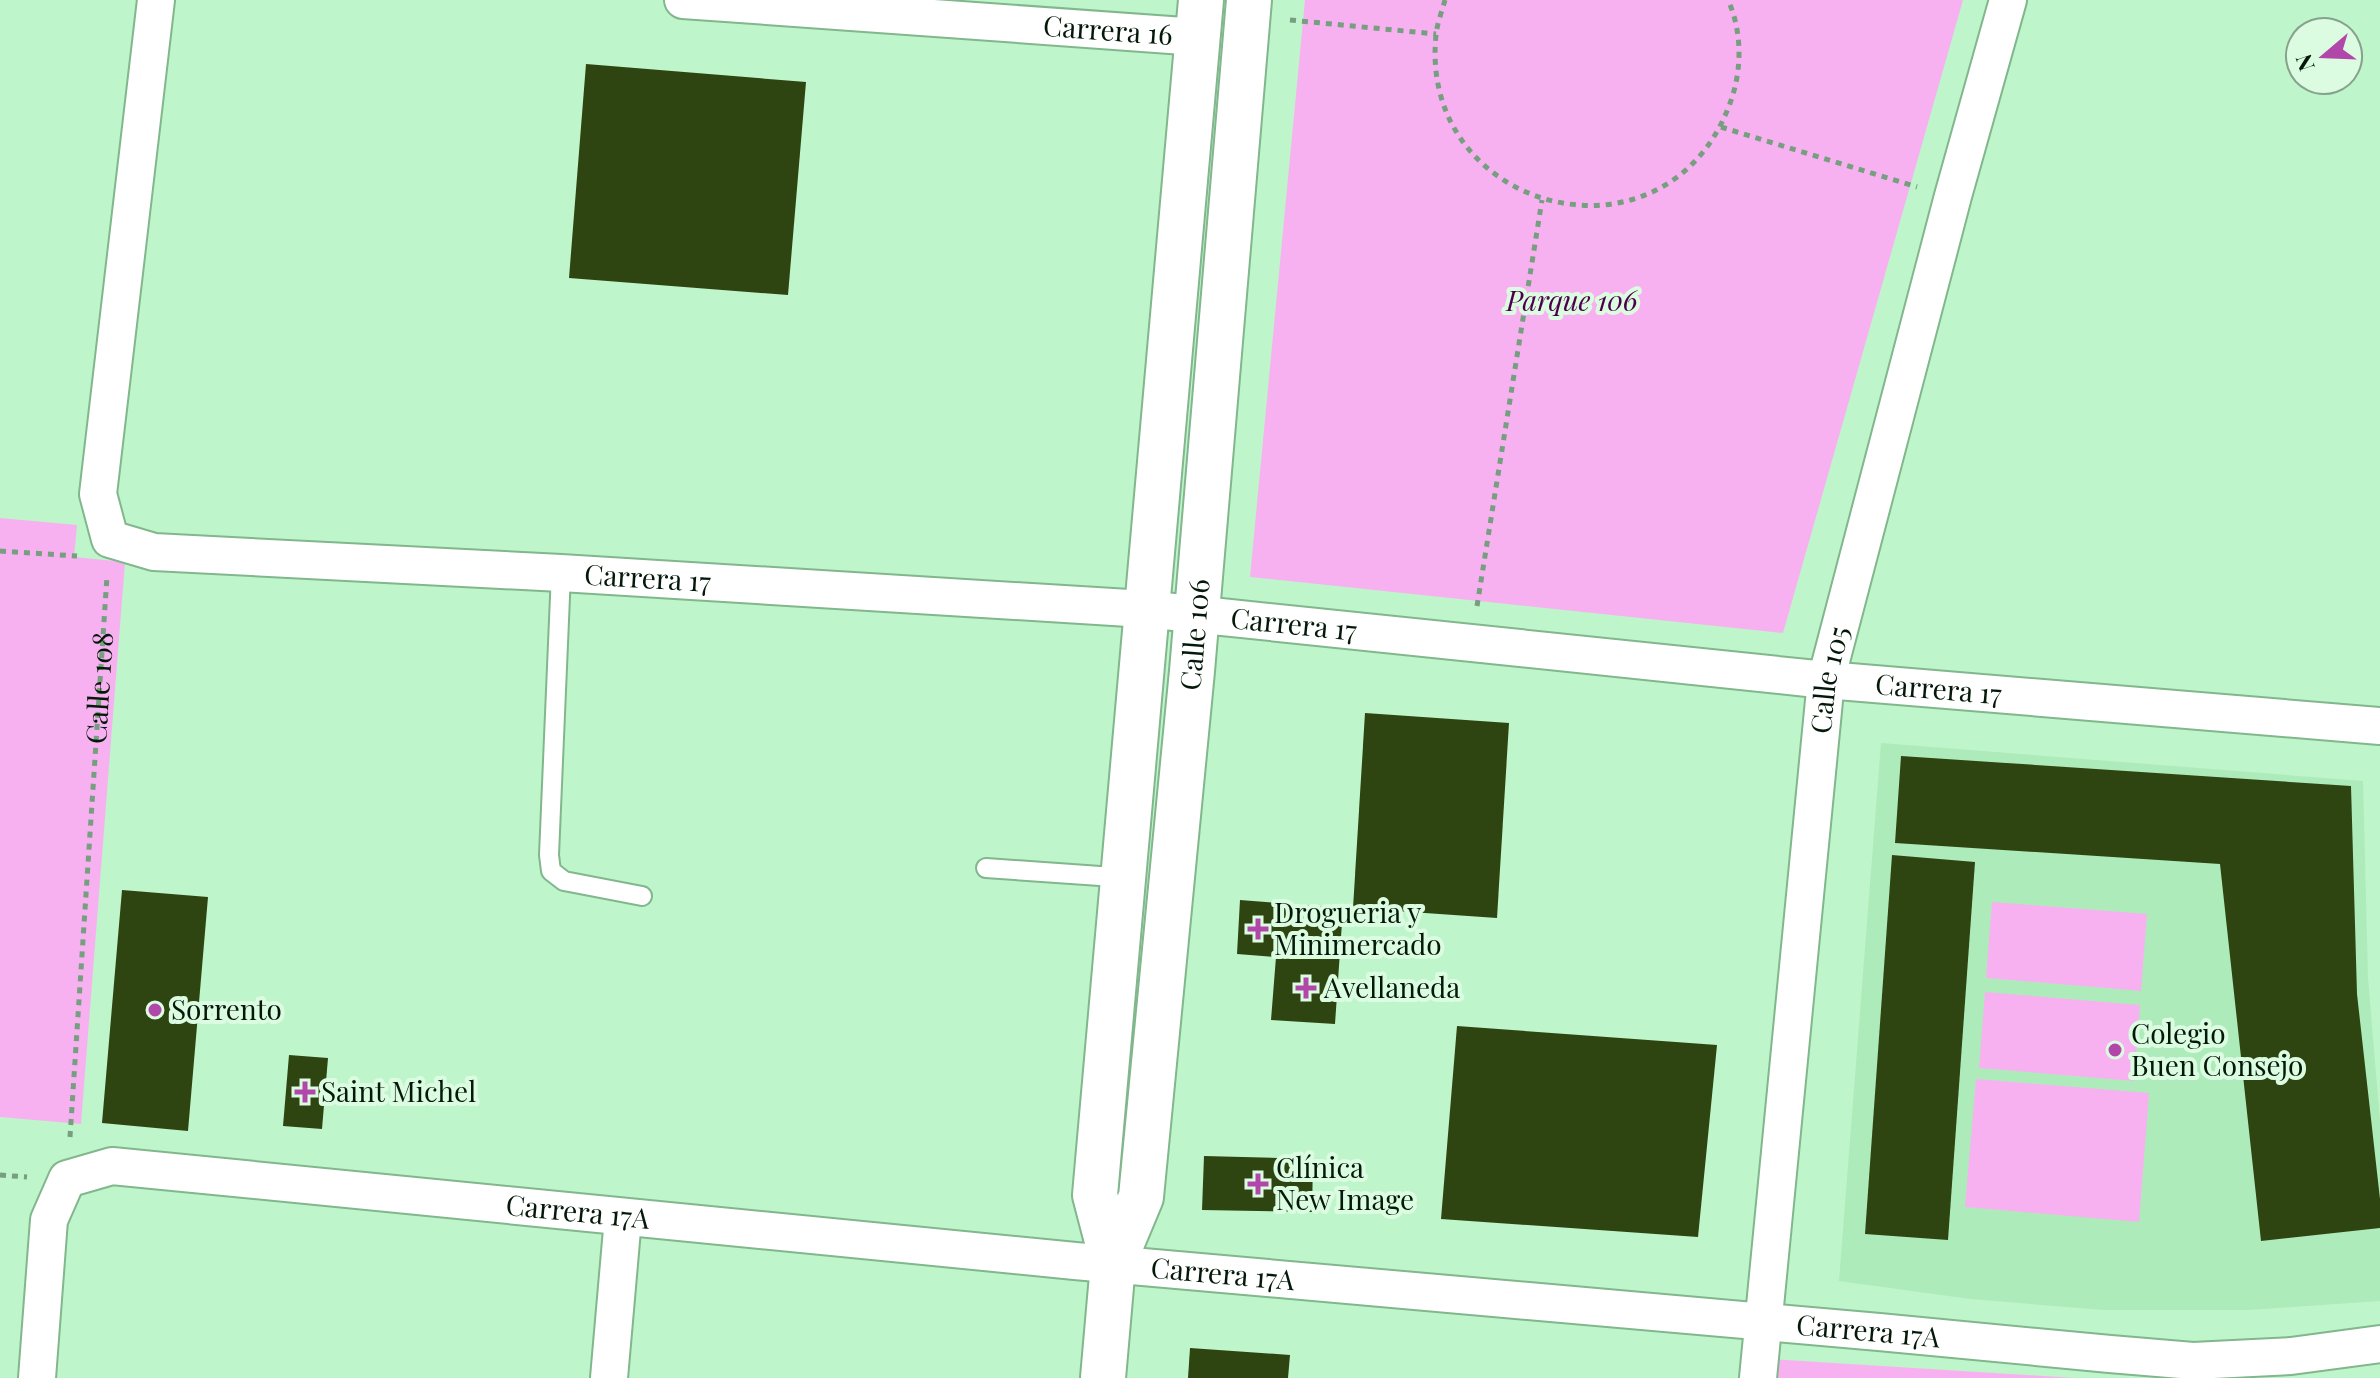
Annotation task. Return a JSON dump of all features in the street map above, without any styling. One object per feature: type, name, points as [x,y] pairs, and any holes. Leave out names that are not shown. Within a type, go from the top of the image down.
[{"type":"main road","name":"Calle 106","points":[[1103,1378],[1113,1264],[1141,1197],[1197,613],[1266,10]]},
{"type":"main road","name":"Calle 106","points":[[1113,1264],[1095,1195],[1199,18]]},
{"type":"street","points":[[110,539],[98,494],[156,0]]},
{"type":"street","name":"Carrera 16","points":[[683,0],[1199,18]]},
{"type":"street","name":"Calle 105","points":[[1758,1378],[1826,680],[1953,196],[2008,0]]},
{"type":"street","name":"Carrera 17","points":[[110,539],[154,552],[561,573],[1197,613],[1826,680],[2380,726]]},
{"type":"street","name":"Carrera 17A","points":[[67,1179],[112,1166],[1113,1264],[2193,1361],[2291,1356],[2380,1344]]},
{"type":"street","points":[[37,1378],[49,1220],[67,1179]]},
{"type":"street","points":[[609,1378],[623,1218]]},
{"type":"lane","points":[[561,573],[549,855],[551,871],[564,881],[642,896]]},
{"type":"lane","points":[[986,868],[1122,876]]},
{"type":"path","points":[[1445,0],[1436,34],[1436,69],[1444,104],[1459,136],[1481,163],[1510,185],[1542,200],[1583,207],[1625,202],[1664,187],[1696,161],[1721,127],[1735,89],[1740,49],[1728,0]]},
{"type":"path","points":[[1266,10],[1436,34]]},
{"type":"path","points":[[1721,127],[1904,184],[1953,196]]},
{"type":"path","points":[[1476,610],[1542,200]]},
{"type":"path","points":[[0,551],[74,557],[110,539]]},
{"type":"path","name":"Calle 108","points":[[67,1179],[110,539]]},
{"type":"shaded area","name":"Colegio Buen Consejo","points":[[1881,743],[2363,781],[2368,978],[2380,1121],[2380,1301],[2249,1310],[2103,1310],[1970,1299],[1839,1281]]},
{"type":"green space","name":"Parque 106","points":[[1305,0],[1963,0],[1783,633],[1250,577]]},
{"type":"green space","points":[[0,518],[77,525],[74,557],[125,562],[81,1124],[0,1117]]},
{"type":"green space","points":[[1992,902],[2147,914],[2141,991],[1986,978]]},
{"type":"green space","points":[[1985,992],[2140,1005],[2134,1081],[1979,1068]]},
{"type":"green space","points":[[1976,1079],[2149,1093],[2139,1222],[1965,1207]]},
{"type":"green space","points":[[1771,1359],[2074,1378],[1770,1378]]},
{"type":"building","points":[[586,64],[806,82],[788,295],[569,278]]},
{"type":"building","points":[[1365,713],[1509,723],[1497,918],[1353,908]]},
{"type":"building","points":[[1901,756],[2351,786],[2357,994],[2380,1199],[2380,1228],[2261,1241],[2220,864],[1895,843]]},
{"type":"building","points":[[1892,855],[1975,862],[1948,1240],[1865,1234]]},
{"type":"building","name":"Sorrento","points":[[122,890],[208,897],[188,1131],[102,1123]]},
{"type":"building","name":"Avellaneda","points":[[1240,900],[1343,908],[1335,1024],[1271,1020],[1276,957],[1237,954]]},
{"type":"building","points":[[1457,1026],[1717,1045],[1698,1237],[1441,1219]]},
{"type":"building","name":"Saint Michel","points":[[289,1055],[328,1058],[322,1129],[283,1126]]},
{"type":"building","name":"Clínica New Image","points":[[1204,1156],[1313,1159],[1312,1212],[1202,1210]]},
{"type":"building","points":[[1190,1348],[1290,1355],[1288,1378],[1188,1378]]},
{"type":"place","name":"Drogueria y Minimercado","points":[[1258,929]]},
{"type":"place","name":"Avellaneda","points":[[1306,988]]},
{"type":"place","name":"Sorrento","points":[[155,1010]]},
{"type":"place","name":"Colegio Buen Consejo","points":[[2115,1050]]},
{"type":"place","name":"Saint Michel","points":[[305,1092]]},
{"type":"place","name":"Clínica New Image","points":[[1258,1184]]}]
